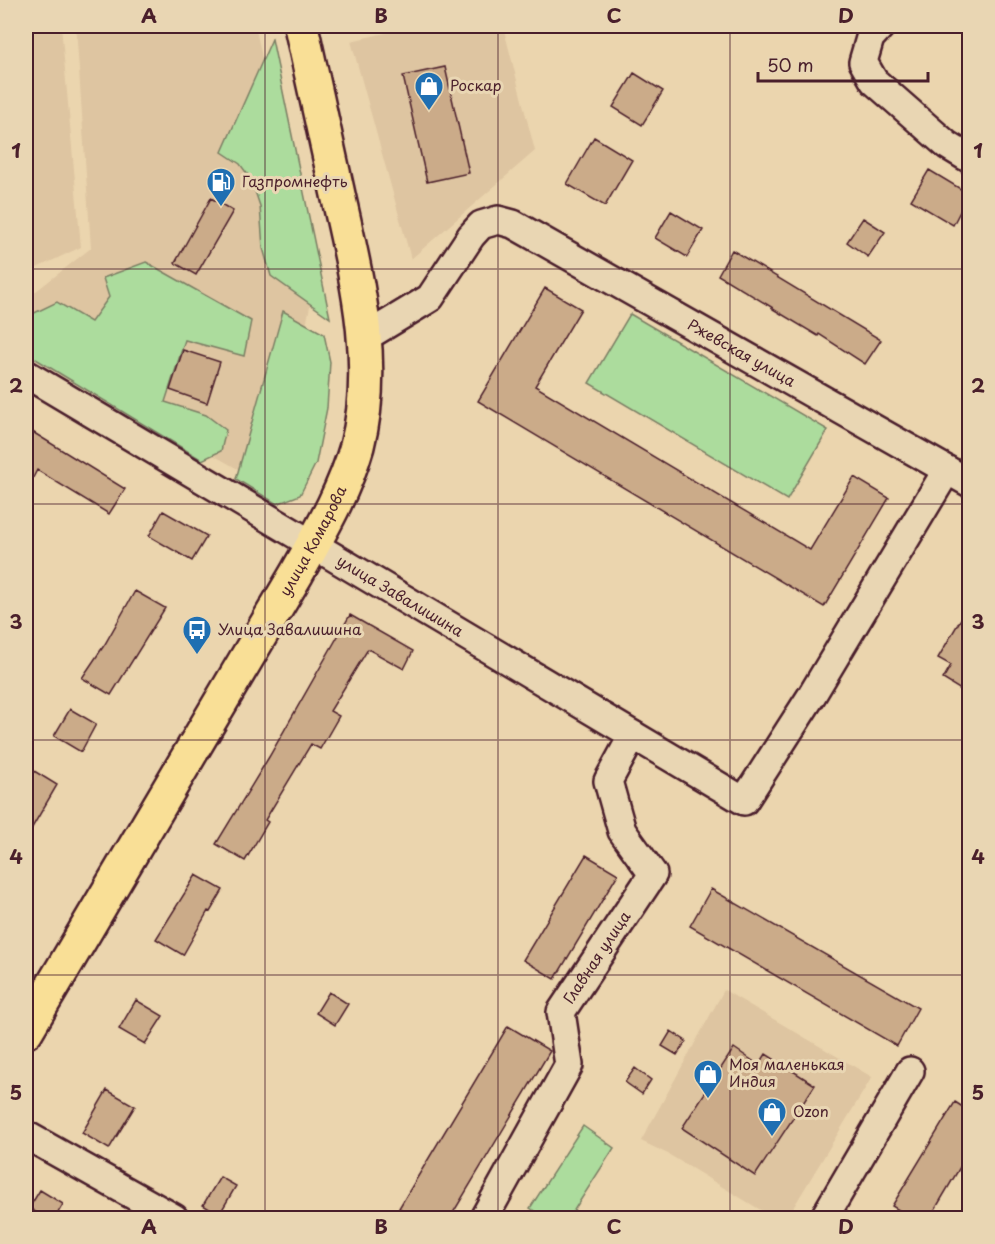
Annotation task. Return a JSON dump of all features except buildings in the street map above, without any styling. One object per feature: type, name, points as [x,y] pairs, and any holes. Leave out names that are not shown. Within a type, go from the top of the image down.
[{"type":"main road","name":"улица Комарова","points":[[26,1031],[313,545],[340,493],[357,444],[365,402],[364,338],[347,237],[301,26]]},
{"type":"street","points":[[880,26],[870,38],[863,62],[874,81],[947,145],[969,159]]},
{"type":"street","name":"Ржевская улица","points":[[364,338],[430,298],[471,236],[481,225],[498,220],[513,224],[962,476]]},
{"type":"street","name":"улица Завалишина","points":[[26,374],[744,801],[812,695],[962,476]]},
{"type":"street","name":"Главная улица","points":[[484,1218],[569,1065],[561,1012],[652,874],[622,831],[608,781],[633,735]]},
{"type":"street","points":[[824,1218],[910,1071]]},
{"type":"street","points":[[26,1135],[174,1218]]},
{"type":"shaded area","points":[[26,26],[61,26],[81,247],[26,273]]},
{"type":"shaded area","points":[[76,26],[255,26],[314,286],[273,489],[26,349],[26,299],[91,248]]},
{"type":"shaded area","points":[[415,26],[503,26],[535,151],[411,259],[351,41]]},
{"type":"shaded area","points":[[724,990],[872,1077],[787,1218],[774,1218],[668,1154],[641,1141]]},
{"type":"green space","points":[[272,39],[330,318],[271,276],[263,248],[260,206],[251,179],[240,164],[222,152]]},
{"type":"green space","points":[[146,262],[251,321],[244,356],[185,340],[165,402],[206,415],[226,430],[221,451],[202,460],[26,353],[26,317],[57,302],[91,322],[109,297],[103,278]]},
{"type":"green space","points":[[283,311],[324,334],[330,362],[327,408],[316,463],[300,495],[277,504],[236,479]]},
{"type":"green space","points":[[630,314],[828,430],[787,500],[589,383]]},
{"type":"green space","points":[[583,1126],[614,1148],[569,1218],[545,1218],[530,1208]]},
{"type":"place","name":"Роскар","points":[[429,112]]},
{"type":"place","name":"Газпромнефть","points":[[221,208]]},
{"type":"place","name":"Улица Завалишина","points":[[197,656]]},
{"type":"place","name":"Моя маленькая Индия","points":[[708,1100]]},
{"type":"place","name":"Ozon","points":[[772,1138]]}]
